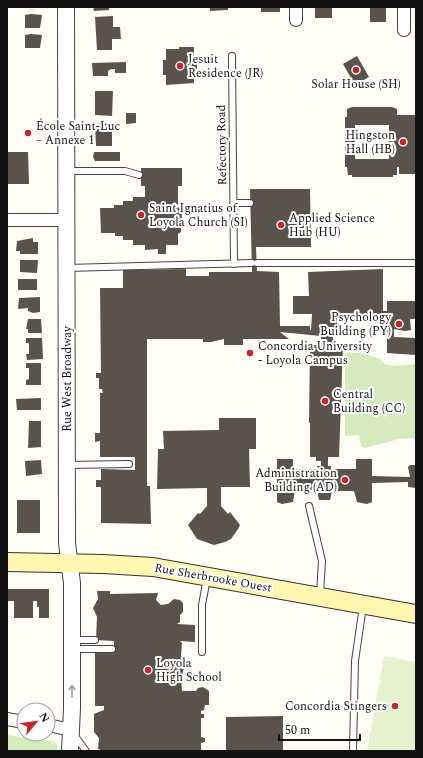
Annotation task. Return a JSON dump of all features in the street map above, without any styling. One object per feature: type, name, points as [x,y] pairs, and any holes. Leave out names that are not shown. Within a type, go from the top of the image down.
[{"type":"main road","name":"Rue Sherbrooke Ouest","points":[[7,562],[136,566],[208,577],[416,614]]},
{"type":"street","name":"Rue West Broadway","points":[[66,7],[67,543],[72,579],[70,751]]},
{"type":"street","points":[[296,7],[296,20]]},
{"type":"street","points":[[404,7],[404,30]]},
{"type":"street","points":[[7,220],[67,220]]},
{"type":"street","points":[[56,727],[71,730]]},
{"type":"lane","name":"Refectory Road","points":[[232,56],[234,264]]},
{"type":"lane","points":[[66,171],[125,171],[139,175]]},
{"type":"lane","points":[[234,203],[250,203]]},
{"type":"lane","points":[[67,268],[254,263],[416,263]]},
{"type":"lane","points":[[68,465],[129,464]]},
{"type":"lane","points":[[309,506],[322,561],[320,597]]},
{"type":"lane","points":[[202,652],[202,605],[208,577]]},
{"type":"lane","points":[[353,751],[355,661],[364,604]]},
{"type":"lane","points":[[72,644],[95,640]]},
{"type":"lane","points":[[72,644],[112,649]]},
{"type":"lane","points":[[71,730],[86,751]]},
{"type":"green space","points":[[345,353],[362,353],[380,359],[385,364],[392,366],[416,364],[416,438],[399,439],[364,448],[361,446],[359,435],[345,436]]},
{"type":"green space","name":"Concordia Stingers","points":[[384,656],[416,662],[416,751],[367,751]]},
{"type":"green space","points":[[7,735],[16,736],[16,742],[54,742],[57,744],[57,751],[7,751]]},
{"type":"building","points":[[93,7],[109,7],[109,10],[94,11]]},
{"type":"building","points":[[210,7],[228,7],[228,10],[210,11]]},
{"type":"building","points":[[261,7],[280,7],[280,12],[261,12]]},
{"type":"building","points":[[315,7],[332,7],[332,18],[315,18]]},
{"type":"building","points":[[370,7],[386,7],[386,22],[370,22]]},
{"type":"building","points":[[25,15],[42,15],[40,28],[25,28]]},
{"type":"building","points":[[113,16],[113,27],[120,27],[121,39],[112,39],[112,50],[97,50],[95,17]]},
{"type":"building","points":[[25,35],[42,35],[40,48],[25,48]]},
{"type":"building","name":"Jesuit Residence (JR)","points":[[179,47],[194,47],[194,58],[197,58],[197,72],[194,72],[194,83],[166,85],[166,75],[163,75],[163,60],[166,60],[166,49],[179,49]]},
{"type":"building","name":"Solar House (SH)","points":[[357,56],[369,77],[355,85],[343,64]]},
{"type":"building","points":[[126,62],[126,73],[115,73],[115,69],[111,69],[108,71],[108,76],[93,76],[92,63]]},
{"type":"building","points":[[95,91],[113,91],[112,116],[95,115]]},
{"type":"building","name":"Hingston Hall (HB)","points":[[352,107],[392,107],[397,109],[397,115],[416,115],[416,174],[399,174],[399,167],[397,167],[397,175],[393,175],[393,177],[352,177],[352,175],[348,175],[347,167],[345,167],[345,117],[347,117],[347,109]],"holes":[[[355,125],[389,125],[389,159],[355,159]]]},
{"type":"building","points":[[126,113],[136,113],[136,123],[126,124]]},
{"type":"building","points":[[112,123],[112,146],[96,146],[95,124]]},
{"type":"building","points":[[7,152],[28,152],[29,184],[7,184]]},
{"type":"building","points":[[94,152],[120,152],[120,161],[95,161],[93,157]]},
{"type":"building","name":"Saint Ignatius of Loyola Church (SI)","points":[[141,168],[182,168],[182,186],[178,186],[178,207],[182,210],[181,232],[178,234],[178,245],[166,245],[166,254],[158,254],[158,249],[145,250],[145,245],[133,245],[133,240],[123,240],[123,236],[115,236],[115,233],[101,233],[100,208],[114,208],[114,205],[123,205],[123,201],[133,201],[133,197],[145,197],[145,186],[141,186]]},
{"type":"building","points":[[250,189],[310,189],[311,247],[256,247],[257,271],[279,272],[280,326],[310,326],[311,330],[312,314],[293,314],[293,296],[309,296],[308,272],[383,269],[383,311],[387,311],[387,301],[416,301],[416,319],[410,319],[411,330],[405,331],[394,329],[394,337],[416,338],[416,355],[387,353],[387,318],[337,318],[337,336],[333,336],[333,345],[343,345],[339,457],[328,457],[328,466],[331,466],[331,469],[356,469],[356,459],[372,459],[372,476],[410,477],[408,467],[410,465],[416,465],[416,488],[408,487],[408,482],[372,483],[372,502],[367,504],[357,502],[354,491],[332,491],[330,500],[319,500],[317,490],[295,490],[293,502],[282,504],[277,502],[277,459],[293,459],[293,469],[318,469],[317,466],[321,466],[321,461],[316,461],[316,457],[310,457],[309,423],[310,345],[321,345],[321,336],[280,332],[289,339],[243,339],[243,345],[224,345],[224,339],[203,342],[203,339],[147,339],[147,486],[150,486],[151,524],[101,523],[101,487],[96,487],[96,480],[101,480],[101,469],[135,470],[135,457],[100,457],[100,441],[95,442],[95,433],[100,433],[100,393],[103,393],[102,389],[99,389],[99,378],[96,378],[96,373],[101,373],[100,288],[123,288],[123,270],[186,269],[186,276],[209,276],[209,272],[252,272]]},
{"type":"building","points":[[33,238],[33,242],[38,242],[38,254],[20,254],[20,251],[16,251],[17,241]]},
{"type":"building","points":[[20,260],[38,260],[37,273],[20,272]]},
{"type":"building","points":[[18,279],[37,279],[37,290],[18,290]]},
{"type":"building","points":[[40,297],[40,312],[33,313],[28,311],[28,308],[18,309],[19,298]]},
{"type":"building","points":[[28,319],[41,319],[42,333],[28,333],[28,329],[26,329]]},
{"type":"building","points":[[26,338],[42,338],[43,359],[27,360],[26,354],[29,354],[29,343],[26,343]]},
{"type":"building","points":[[26,363],[41,363],[41,385],[26,385],[26,380],[29,379],[29,368],[26,368]]},
{"type":"building","points":[[41,398],[41,410],[17,410],[16,399]]},
{"type":"building","points":[[219,418],[256,418],[256,449],[249,449],[250,487],[221,487],[221,506],[228,514],[230,512],[240,525],[231,539],[214,545],[197,539],[188,525],[198,513],[200,514],[207,506],[207,488],[157,489],[158,449],[164,449],[163,431],[219,430]]},
{"type":"building","points":[[29,421],[41,421],[41,447],[28,448]]},
{"type":"building","points":[[41,460],[42,474],[26,476],[25,461]]},
{"type":"building","points":[[17,500],[40,500],[40,533],[17,533]]},
{"type":"building","points":[[7,589],[49,589],[49,618],[39,618],[39,607],[37,607],[37,601],[33,601],[33,618],[14,618],[14,601],[7,601]]},
{"type":"building","name":"Loyola High School","points":[[97,591],[110,591],[110,594],[158,593],[156,600],[161,605],[168,604],[174,599],[180,600],[183,603],[183,612],[180,615],[180,622],[177,624],[195,625],[195,642],[180,641],[182,643],[181,655],[184,668],[181,679],[182,691],[196,691],[198,688],[203,687],[209,691],[209,705],[205,705],[204,710],[201,711],[201,714],[204,714],[204,718],[201,718],[201,737],[205,738],[205,742],[201,743],[201,751],[104,751],[98,749],[99,738],[94,732],[94,714],[104,710],[104,706],[95,706],[95,652],[114,652],[114,641],[96,640],[97,617],[93,608],[98,599]]},
{"type":"building","points":[[283,716],[283,751],[226,751],[226,717]]},
{"type":"place","name":"Jesuit Residence (JR)","points":[[180,66]]},
{"type":"place","name":"Solar House (SH)","points":[[356,70]]},
{"type":"place","name":"École Saint-Luc – Annexe 1","points":[[28,133]]},
{"type":"place","name":"Hingston Hall (HB)","points":[[403,142]]},
{"type":"place","name":"Saint Ignatius of Loyola Church (SI)","points":[[141,215]]},
{"type":"place","name":"Applied Science Hub (HU)","points":[[281,225]]},
{"type":"place","name":"Psychology Building (PY)","points":[[399,324]]},
{"type":"place","name":"Concordia University - Loyola Campus","points":[[250,353]]},
{"type":"place","name":"Central Building (CC)","points":[[325,401]]},
{"type":"place","name":"Administration Building (AD)","points":[[345,480]]},
{"type":"place","name":"Loyola High School","points":[[148,670]]},
{"type":"place","name":"Concordia Stingers","points":[[395,706]]}]
